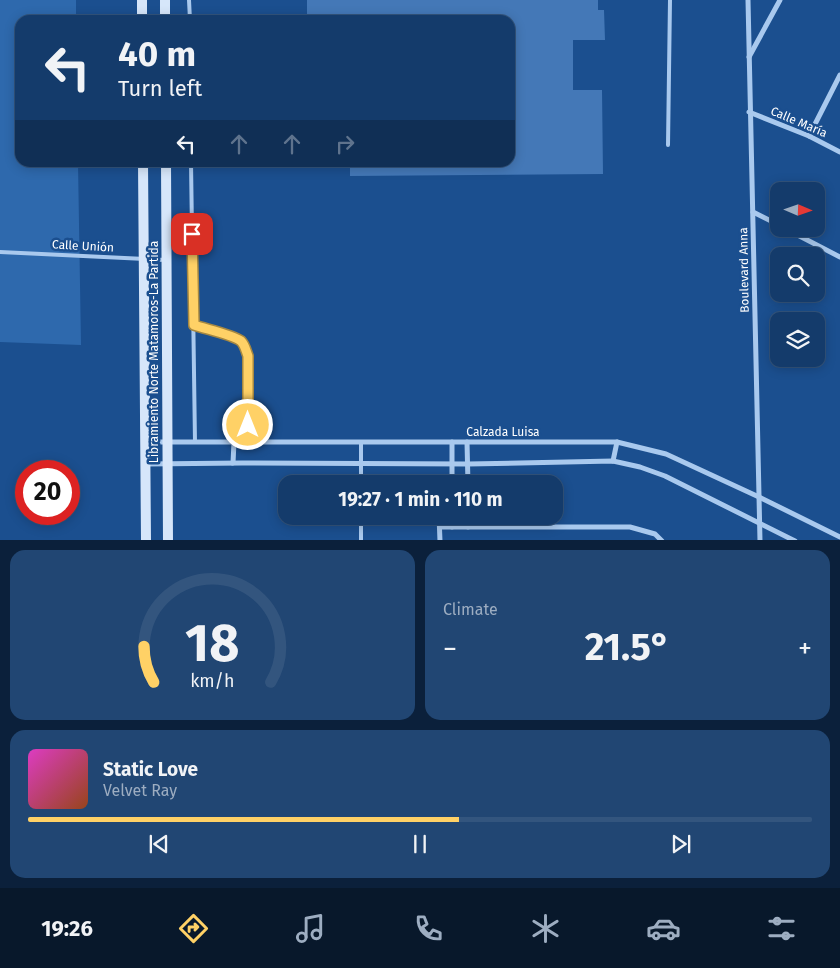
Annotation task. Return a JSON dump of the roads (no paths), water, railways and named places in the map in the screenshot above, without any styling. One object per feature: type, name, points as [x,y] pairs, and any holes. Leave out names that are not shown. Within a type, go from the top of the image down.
[{"type":"main road","points":[[142,0],[142,15]]},
{"type":"main road","points":[[165,0],[165,15]]},
{"type":"main road","name":"Libramiento Norte Matamoros-La Partida","points":[[143,167],[146,540]]},
{"type":"main road","name":"Libramiento Norte Matamoros-La Partida","points":[[166,167],[168,540]]},
{"type":"street","name":"Boulevard Anna","points":[[748,0],[760,540]]},
{"type":"street","points":[[749,58],[780,0]]},
{"type":"street","points":[[809,136],[840,75]]},
{"type":"street","name":"Calle María","points":[[749,112],[809,136],[840,152]]},
{"type":"street","points":[[753,212],[770,220]]},
{"type":"street","points":[[803,238],[840,257]]},
{"type":"street","name":"Calzada Luisa","points":[[145,442],[617,442],[666,454],[840,537]]},
{"type":"street","points":[[233,463],[234,442]]},
{"type":"street","points":[[452,442],[452,475]]},
{"type":"street","points":[[467,442],[468,475]]},
{"type":"street","points":[[613,462],[617,442]]},
{"type":"street","points":[[145,464],[613,462],[640,467],[665,476],[795,540]]},
{"type":"street","points":[[440,540],[440,527],[630,527],[655,534],[662,540]]},
{"type":"lane","points":[[190,0],[190,15]]},
{"type":"lane","points":[[668,145],[670,0]]},
{"type":"lane","points":[[192,167],[195,442]]},
{"type":"lane","name":"Calle Unión","points":[[0,252],[166,260]]},
{"type":"lane","points":[[194,325],[230,336],[241,341],[245,347],[248,356],[248,442]]},
{"type":"lane","points":[[361,442],[361,475]]},
{"type":"lane","points":[[361,525],[361,540]]}]
